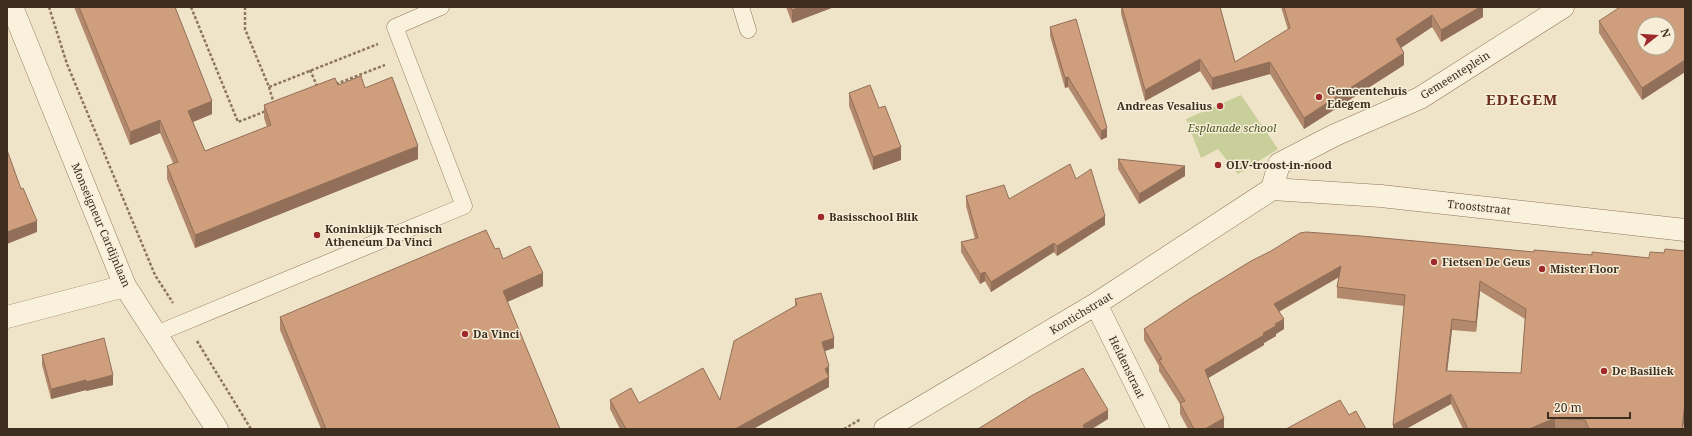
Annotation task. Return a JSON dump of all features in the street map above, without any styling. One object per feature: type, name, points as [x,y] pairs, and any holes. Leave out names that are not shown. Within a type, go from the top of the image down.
[{"type":"street","name":"Monseigneur Cardijnlaan","points":[[12,7],[126,286],[217,429]]},
{"type":"street","name":"Gemeenteplein","points":[[1272,189],[1279,164],[1311,146],[1420,98],[1563,7]]},
{"type":"street","name":"Trooststraat","points":[[1272,189],[1381,196],[1685,230]]},
{"type":"street","name":"Kontichstraat","points":[[885,429],[1096,304],[1272,189]]},
{"type":"street","points":[[7,317],[126,286]]},
{"type":"street","name":"Heldenstraat","points":[[1096,304],[1158,429]]},
{"type":"lane","points":[[156,334],[464,206],[395,27],[441,7]]},
{"type":"lane","points":[[741,7],[748,30]]},
{"type":"path","points":[[50,7],[67,64],[155,275],[251,429]]},
{"type":"path","points":[[191,7],[238,122],[269,110]]},
{"type":"path","points":[[245,7],[245,29],[276,108]]},
{"type":"path","points":[[269,87],[399,35]]},
{"type":"path","points":[[332,86],[407,56]]},
{"type":"path","points":[[310,70],[319,90]]},
{"type":"green space","name":"Esplanade school","points":[[1241,95],[1278,149],[1238,174],[1218,149],[1201,158],[1186,119]]},
{"type":"building","points":[[79,7],[175,7],[212,101],[188,111],[205,151],[271,125],[264,105],[335,78],[338,85],[361,76],[365,88],[392,77],[418,146],[195,235],[167,166],[178,162],[160,120],[130,132]]},
{"type":"building","points":[[791,7],[800,7],[792,10]]},
{"type":"building","points":[[1122,7],[1220,7],[1235,62],[1290,28],[1284,7],[1480,7],[1441,30],[1432,15],[1396,39],[1404,53],[1304,118],[1270,62],[1212,78],[1200,59],[1145,90]]},
{"type":"building","points":[[1620,7],[1685,7],[1685,60],[1642,88],[1599,21]]},
{"type":"building","points":[[1076,19],[1107,128],[1101,131],[1068,77],[1065,78],[1050,27]]},
{"type":"building","points":[[870,85],[879,108],[885,106],[901,147],[873,157],[849,93]]},
{"type":"building","points":[[7,150],[21,189],[23,188],[37,221],[7,232]]},
{"type":"building","points":[[1118,159],[1185,166],[1139,194]]},
{"type":"building","points":[[1070,164],[1076,179],[1091,169],[1105,216],[1057,246],[1054,243],[991,282],[985,272],[980,274],[961,242],[978,238],[966,196],[1004,185],[1009,199]]},
{"type":"building","name":"Da Vinci","points":[[486,230],[495,249],[499,248],[503,259],[530,246],[543,273],[503,291],[560,429],[326,429],[280,317]]},
{"type":"building","points":[[1306,232],[1361,236],[1534,252],[1534,250],[1592,255],[1592,252],[1649,258],[1650,252],[1664,253],[1665,249],[1685,251],[1685,402],[1682,429],[1589,429],[1585,420],[1555,418],[1529,429],[1468,429],[1451,394],[1393,425],[1405,295],[1337,287],[1341,266],[1274,304],[1284,319],[1275,324],[1276,326],[1263,333],[1264,335],[1205,370],[1224,418],[1205,429],[1194,429],[1180,403],[1185,401],[1159,360],[1162,359],[1144,329],[1189,299],[1300,233]],"holes":[[[1480,281],[1526,309],[1521,373],[1446,371],[1452,319],[1476,322]]]},
{"type":"building","points":[[821,293],[834,338],[822,342],[829,366],[825,369],[829,377],[735,429],[626,429],[610,400],[631,388],[639,403],[703,368],[720,400],[734,341],[797,305],[795,299]]},
{"type":"building","points":[[104,338],[113,375],[51,389],[42,355]]},
{"type":"building","points":[[1083,368],[1108,410],[1083,425],[1085,429],[978,429],[1031,396]]},
{"type":"building","points":[[1340,400],[1349,415],[1356,411],[1366,429],[1286,429]]},
{"type":"place","name":"Gemeentehuis Edegem","points":[[1319,97]]},
{"type":"place","name":"Andreas Vesalius","points":[[1220,106]]},
{"type":"place","name":"OLV-troost-in-nood","points":[[1218,165]]},
{"type":"place","name":"Basisschool Blik","points":[[821,217]]},
{"type":"place","name":"Koninklijk Technisch Atheneum Da Vinci","points":[[317,235]]},
{"type":"place","name":"Fietsen De Geus","points":[[1434,262]]},
{"type":"place","name":"Mister Floor","points":[[1542,269]]},
{"type":"place","name":"Da Vinci","points":[[465,334]]},
{"type":"place","name":"De Basiliek","points":[[1604,371]]},
{"type":"district","name":"EDEGEM","points":[[1522,100]]}]
